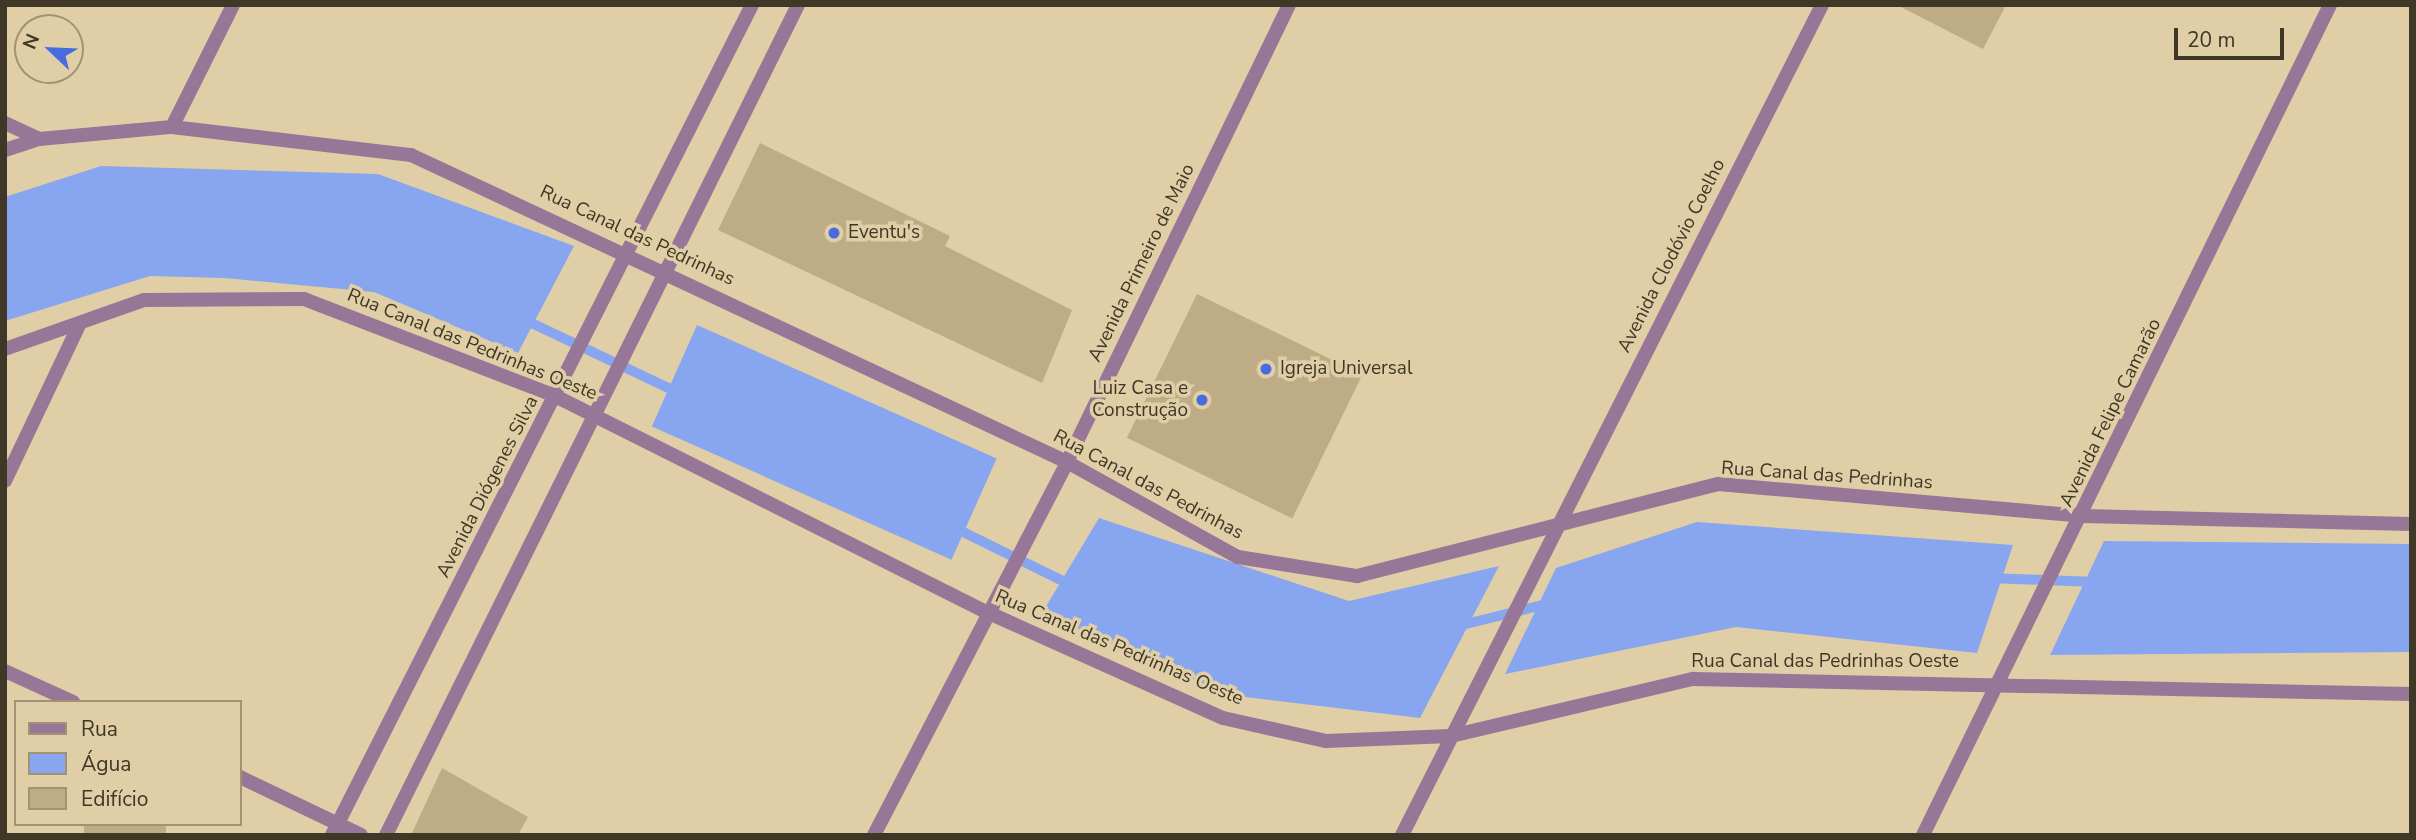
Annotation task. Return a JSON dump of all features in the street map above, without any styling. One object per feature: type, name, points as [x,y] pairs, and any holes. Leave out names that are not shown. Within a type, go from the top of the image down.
[{"type":"street","points":[[172,127],[233,5]]},
{"type":"street","name":"Avenida Diógenes Silva","points":[[335,828],[752,5]]},
{"type":"street","points":[[386,835],[798,5]]},
{"type":"street","name":"Avenida Primeiro de Maio","points":[[874,835],[1067,462],[1289,5]]},
{"type":"street","name":"Avenida Clodóvio Coelho","points":[[1451,736],[1822,5]]},
{"type":"street","name":"Avenida Felipe Camarão","points":[[1923,835],[2009,658],[2083,516],[2330,5]]},
{"type":"street","points":[[5,123],[39,139]]},
{"type":"street","name":"Rua Canal das Pedrinhas","points":[[5,150],[39,139],[172,127],[411,155],[668,270],[1067,462],[1238,557],[1357,576],[1718,484],[2083,516],[2411,524]]},
{"type":"street","name":"Rua Canal das Pedrinhas Oeste","points":[[5,349],[79,326],[144,300],[304,299],[555,396],[989,613],[1223,718],[1326,741],[1451,736],[1693,679],[1997,682],[2411,694]]},
{"type":"street","points":[[5,481],[79,326]]},
{"type":"street","points":[[5,671],[70,700]]},
{"type":"street","points":[[1402,835],[1451,736]]},
{"type":"street","points":[[242,778],[335,828],[361,835]]},
{"type":"water","points":[[101,166],[378,174],[574,246],[518,353],[374,292],[225,278],[150,276],[5,321],[5,197]]},
{"type":"water","points":[[697,325],[997,458],[951,560],[652,426]]},
{"type":"water","points":[[1099,518],[1349,601],[1499,566],[1420,718],[1229,695],[1042,613]]},
{"type":"water","points":[[1697,522],[2013,545],[1977,653],[1736,627],[1505,674],[1556,568]]},
{"type":"water","points":[[2104,541],[2411,544],[2411,652],[2050,655]]},
{"type":"building","points":[[1897,5],[2006,5],[1983,49]]},
{"type":"building","name":"Eventu's","points":[[760,143],[950,236],[945,246],[1072,310],[1042,383],[718,230]]},
{"type":"building","points":[[1197,294],[1362,375],[1292,518],[1127,438]]},
{"type":"building","points":[[442,768],[528,817],[518,835],[412,833]]},
{"type":"building","points":[[84,826],[166,826],[166,835],[84,835]]},
{"type":"waterway","points":[[521,318],[677,392]]},
{"type":"waterway","points":[[955,528],[1073,586]]},
{"type":"waterway","points":[[1990,578],[2096,582]]},
{"type":"waterway","points":[[1458,626],[1551,603]]},
{"type":"place","name":"Eventu's","points":[[834,233]]},
{"type":"place","name":"Igreja Universal","points":[[1266,369]]},
{"type":"place","name":"Luiz Casa e Construção","points":[[1202,400]]}]
